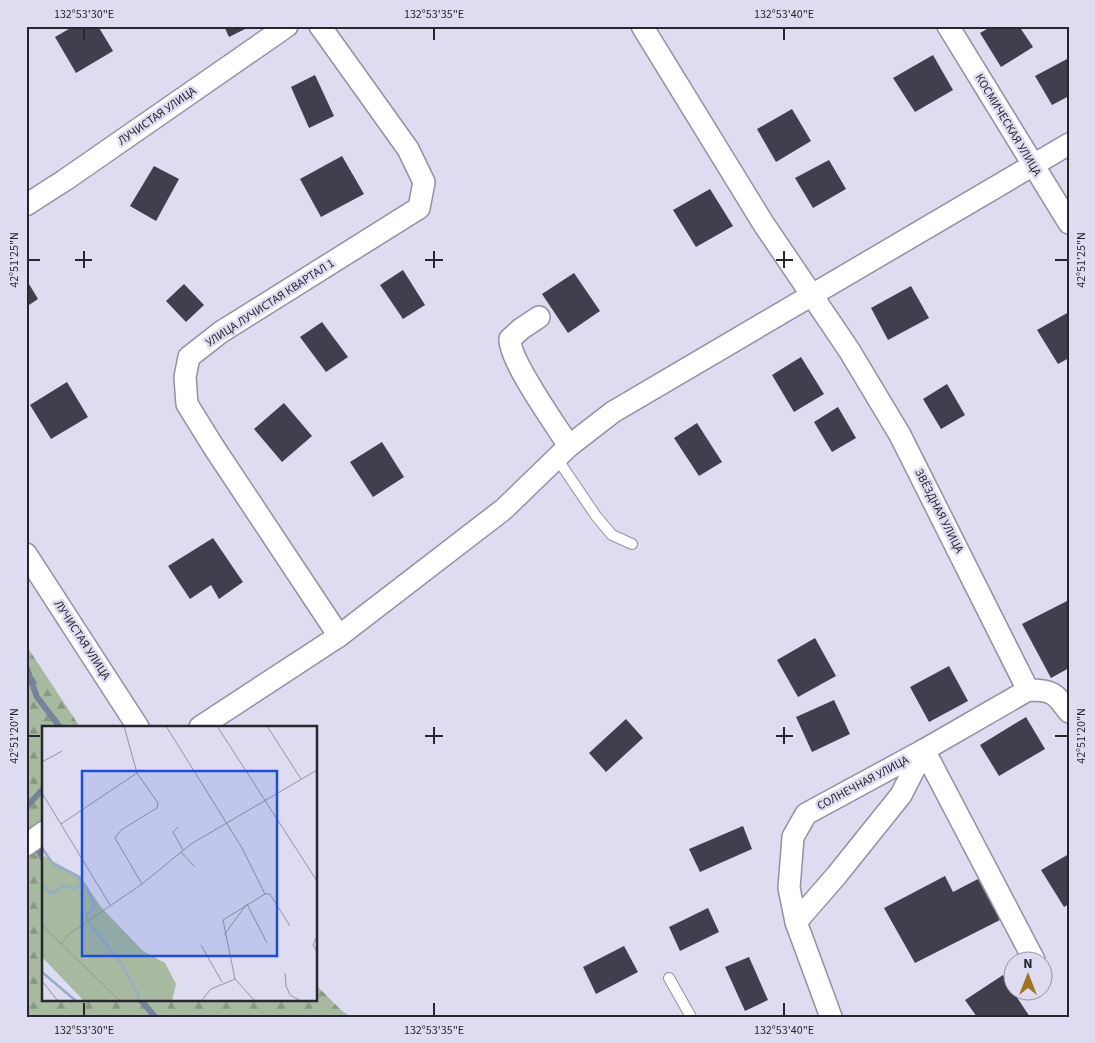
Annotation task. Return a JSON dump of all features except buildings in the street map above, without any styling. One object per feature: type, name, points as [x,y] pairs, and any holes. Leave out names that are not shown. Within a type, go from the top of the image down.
[{"type":"street","name":"ЛУЧИСТАЯ УЛИЦА","points":[[26,205],[287,26]]},
{"type":"street","name":"УЛИЦА ЛУЧИСТАЯ КВАРТАЛ 1","points":[[320,26],[408,149],[424,182],[419,208],[222,332],[190,357],[185,377],[188,404],[213,446],[338,636]]},
{"type":"street","name":"ЗВЁЗДНАЯ УЛИЦА","points":[[642,26],[762,223],[849,350],[900,435],[1028,690]]},
{"type":"street","name":"КОСМИЧЕСКАЯ УЛИЦА","points":[[948,26],[1069,223]]},
{"type":"street","points":[[202,726],[338,636],[504,509],[563,451],[614,412],[1069,144]]},
{"type":"street","points":[[539,317],[510,338],[510,345],[563,451]]},
{"type":"street","name":"ЛУЧИСТАЯ УЛИЦА","points":[[26,554],[137,726]]},
{"type":"street","points":[[1028,690],[1042,690],[1055,694],[1069,712]]},
{"type":"street","name":"СОЛНЕЧНАЯ УЛИЦА","points":[[831,1017],[796,922],[789,888],[793,837],[806,814],[924,750],[1028,690]]},
{"type":"street","points":[[796,922],[836,876],[900,795],[924,750]]},
{"type":"street","points":[[924,750],[1029,950]]},
{"type":"street","points":[[26,845],[42,833]]},
{"type":"lane","points":[[563,451],[596,516],[612,535],[632,544]]},
{"type":"lane","points":[[669,978],[691,1017]]},
{"type":"green space","points":[[26,645],[79,726],[42,726],[42,1000],[318,1000],[318,987],[342,1011],[352,1017],[26,1017]]},
{"type":"waterway","points":[[26,666],[37,697],[59,726]]},
{"type":"waterway","points":[[26,807],[42,790]]},
{"type":"waterway","points":[[26,829],[42,857]]},
{"type":"waterway","points":[[141,1000],[155,1017]]}]
